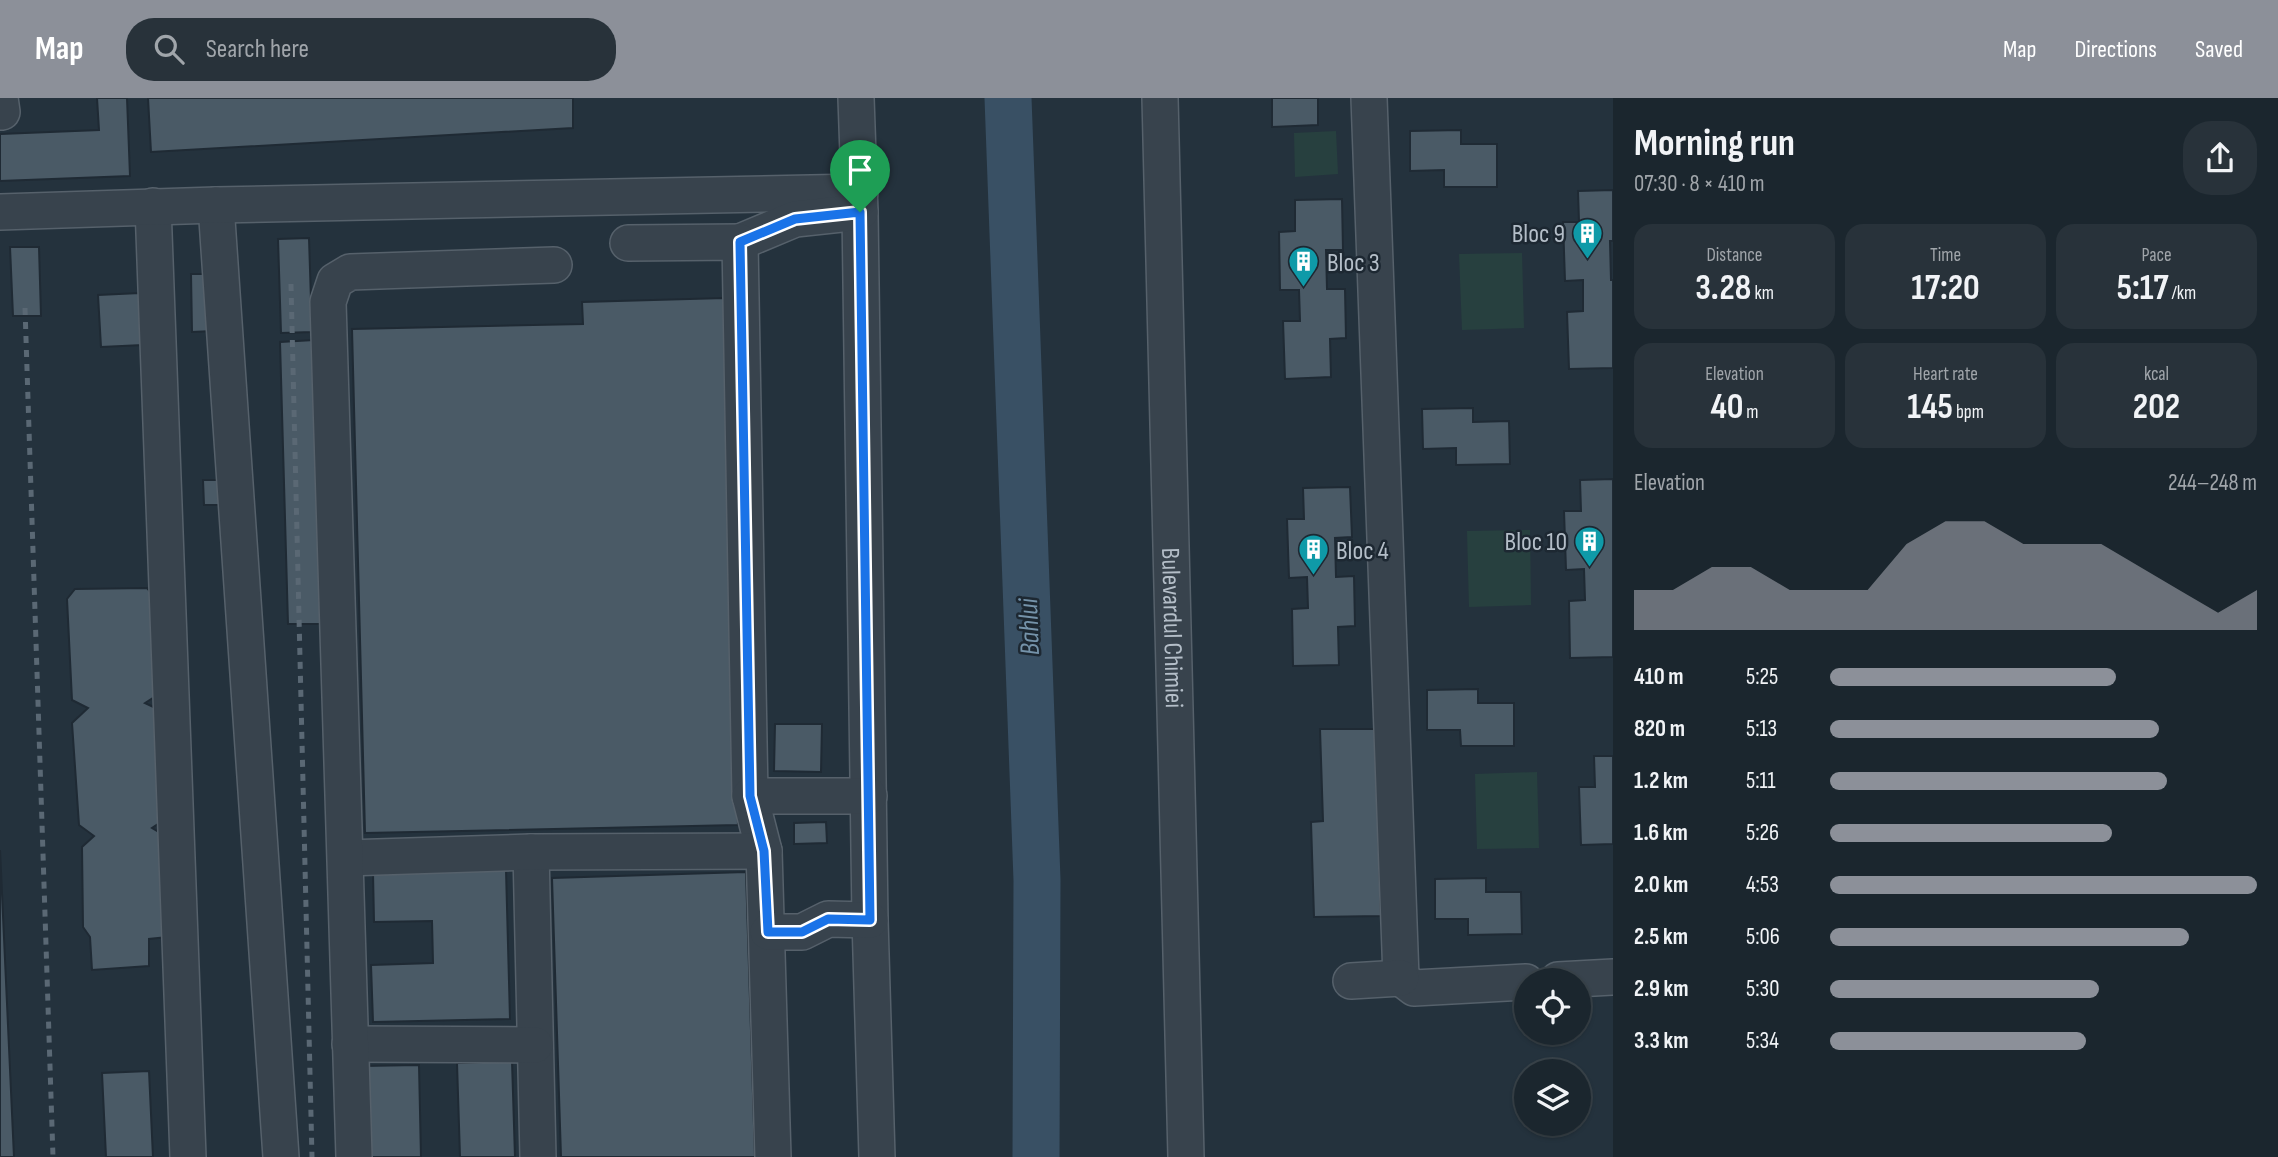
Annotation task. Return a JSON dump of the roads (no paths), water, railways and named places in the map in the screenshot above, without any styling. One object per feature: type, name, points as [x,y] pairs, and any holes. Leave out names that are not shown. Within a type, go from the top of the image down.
[{"type":"street","points":[[856,98],[860,202],[870,920],[877,1157]]},
{"type":"street","name":"Bulevardul Chimiei","points":[[1160,98],[1186,1157]]},
{"type":"street","points":[[1369,98],[1401,978]]},
{"type":"street","points":[[0,212],[216,205],[860,202]]},
{"type":"street","points":[[628,243],[740,242],[795,219],[860,202]]},
{"type":"street","points":[[216,205],[281,1157]]},
{"type":"street","points":[[153,206],[188,1157]]},
{"type":"street","points":[[740,242],[750,796],[764,851],[773,1157]]},
{"type":"street","points":[[354,1157],[328,302],[335,281],[349,272],[554,265]]},
{"type":"street","points":[[750,796],[869,796]]},
{"type":"street","points":[[346,858],[531,852],[764,851]]},
{"type":"street","points":[[531,852],[538,1157]]},
{"type":"street","points":[[768,932],[802,932],[828,919],[870,920]]},
{"type":"street","points":[[1591,978],[1613,977]]},
{"type":"street","points":[[1351,981],[1401,978],[1414,988],[1514,983]]},
{"type":"street","points":[[350,1044],[535,1045]]},
{"type":"waterway","name":"Bahlui","points":[[1008,98],[1037,880],[1036,1157]]},
{"type":"railway","points":[[291,284],[312,1157]]},
{"type":"railway","points":[[25,308],[53,1157]]},
{"type":"place","name":"Bloc 9","points":[[1588,260]]},
{"type":"place","name":"Bloc 3","points":[[1304,289]]},
{"type":"place","name":"Bloc 10","points":[[1590,568]]},
{"type":"place","name":"Bloc 4","points":[[1313,577]]}]
